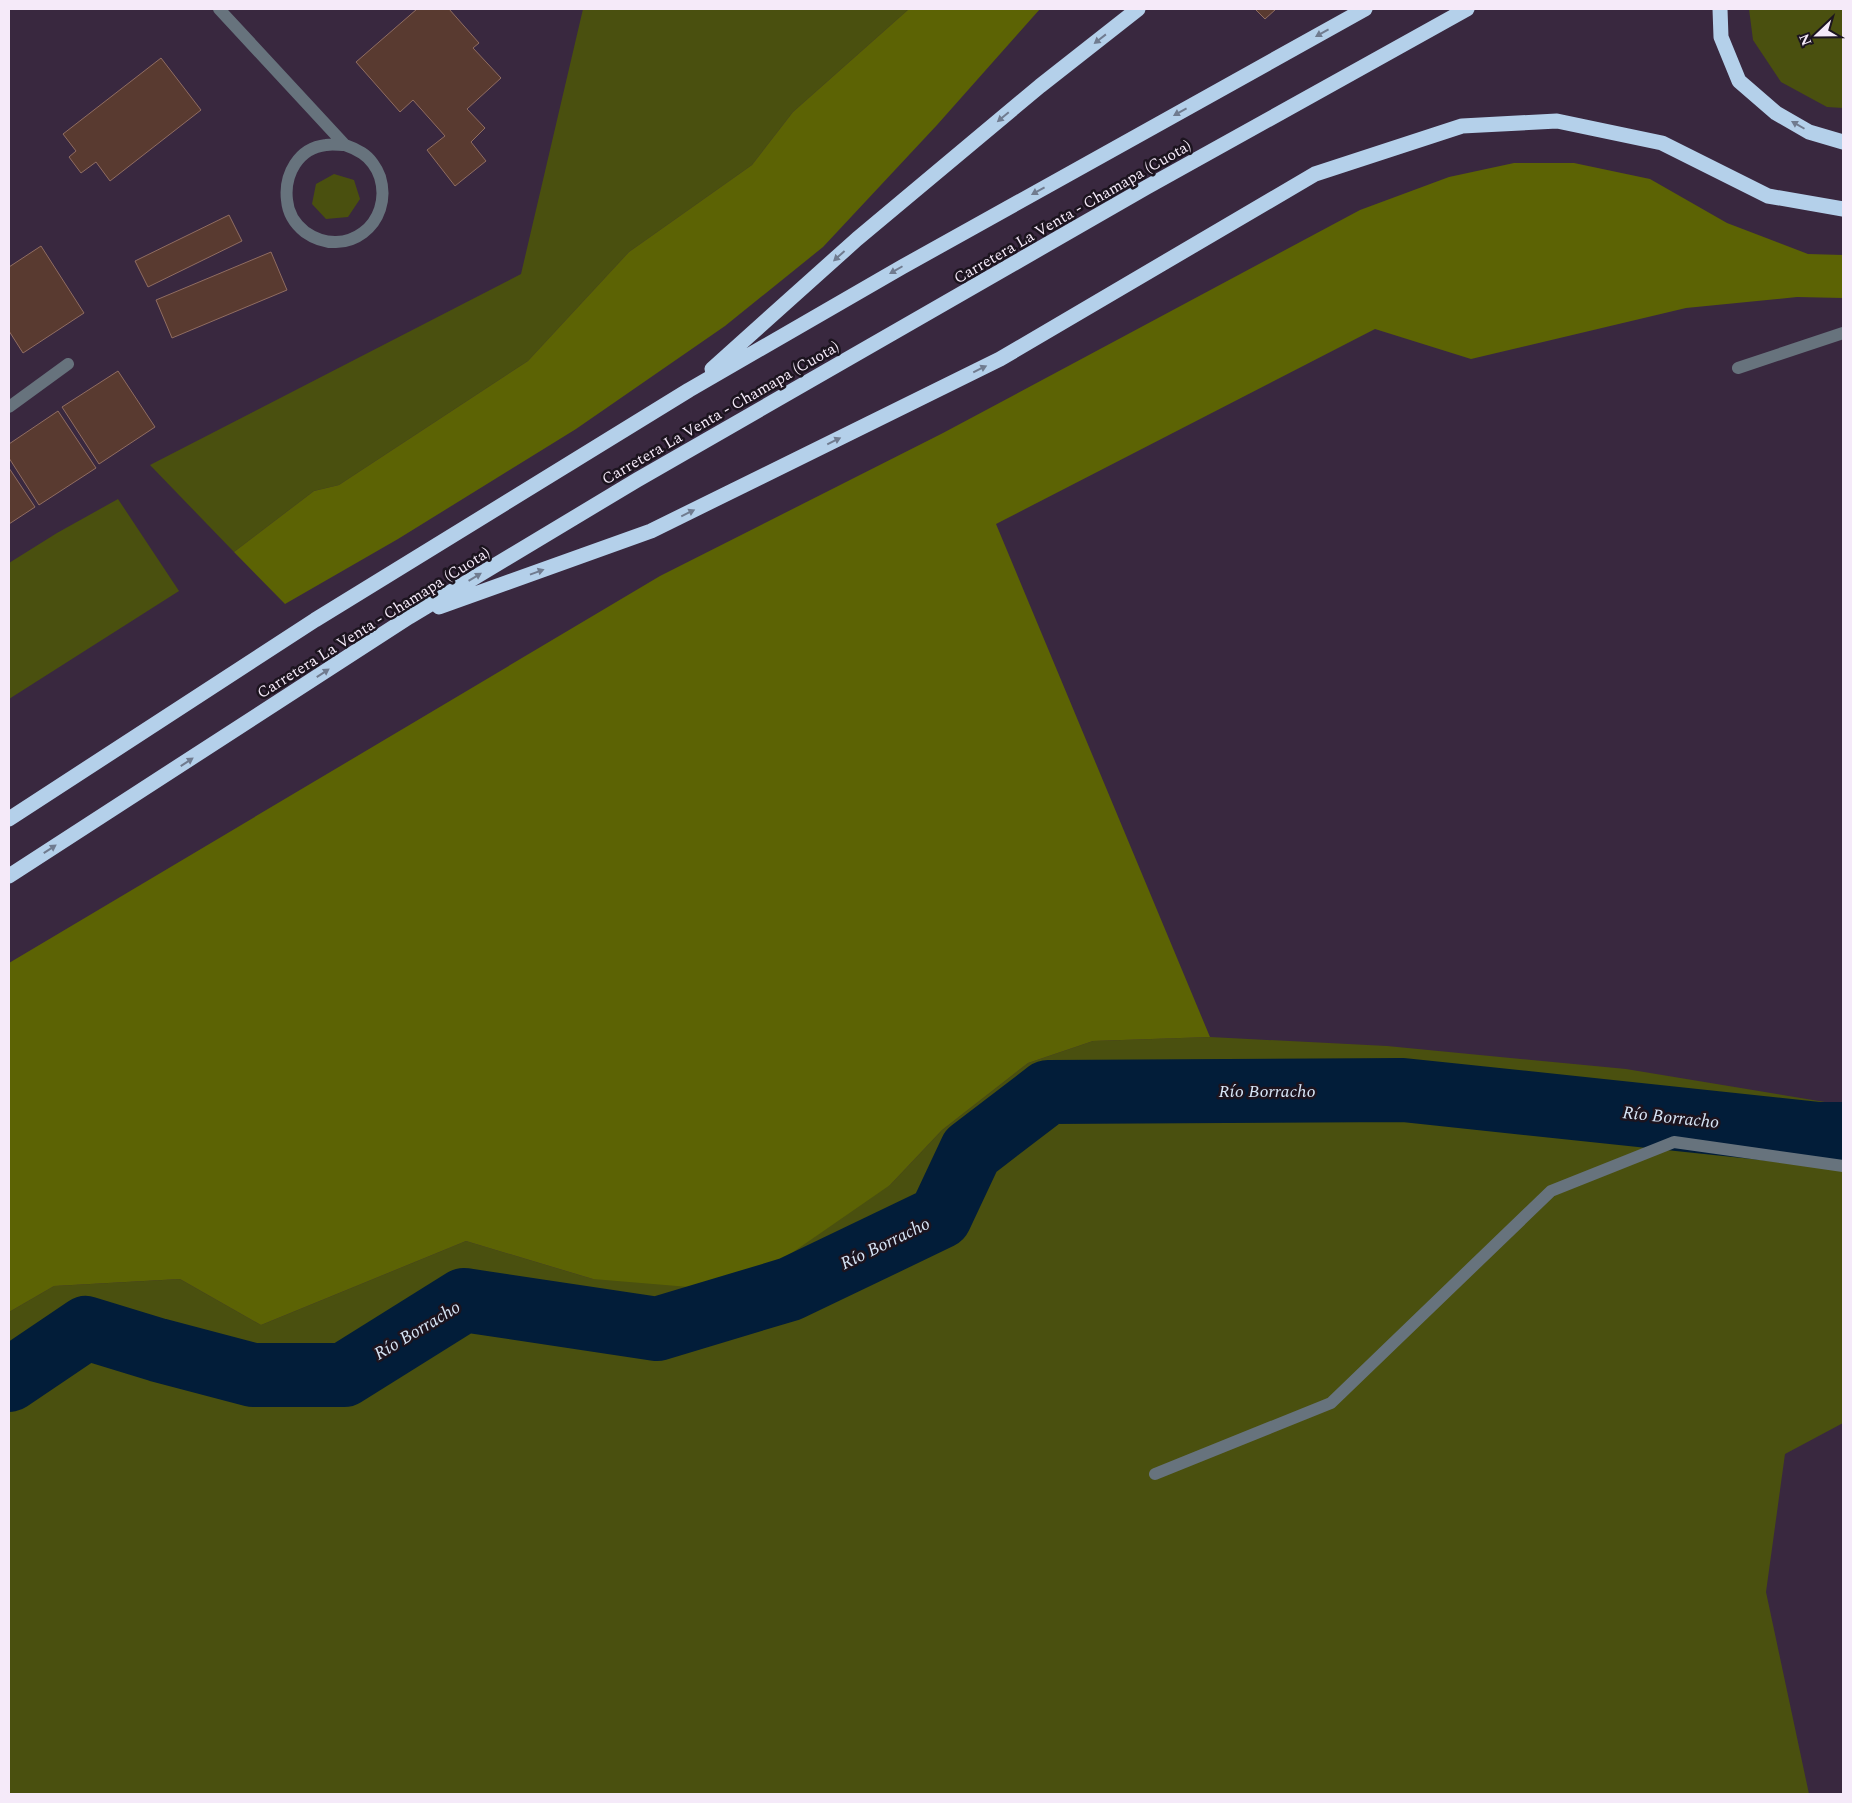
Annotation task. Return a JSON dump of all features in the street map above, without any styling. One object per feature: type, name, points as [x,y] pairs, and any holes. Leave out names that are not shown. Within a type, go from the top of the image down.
[{"type":"highway","points":[[689,390],[857,239],[1040,86],[1138,9]]},
{"type":"highway","name":"Carretera La Venta - Chamapa (Cuota)","points":[[9,819],[315,620],[689,390],[902,267],[1365,9]]},
{"type":"highway","name":"Carretera La Venta - Chamapa (Cuota)","points":[[9,876],[409,618],[654,470],[1138,192],[1467,9]]},
{"type":"highway","points":[[1720,9],[1721,37],[1739,81],[1776,113],[1809,132],[1843,142]]},
{"type":"highway","points":[[409,618],[651,532],[1000,359],[1315,174],[1462,126],[1557,121],[1662,143],[1768,196],[1843,209]]},
{"type":"street","points":[[219,9],[345,145],[364,154],[378,169],[384,188],[381,209],[371,227],[354,239],[334,243],[314,238],[297,226],[287,208],[286,187],[292,168],[306,152],[325,145],[345,145]]},
{"type":"street","points":[[1738,368],[1843,333]]},
{"type":"street","points":[[9,406],[68,364]]},
{"type":"street","points":[[1155,1474],[1331,1403],[1551,1191],[1674,1142],[1843,1166]]},
{"type":"green space","points":[[583,9],[909,9],[793,112],[752,165],[629,252],[528,361],[339,485],[314,491],[234,552],[150,465],[521,274]]},
{"type":"green space","points":[[909,9],[1040,9],[937,125],[823,247],[725,326],[576,429],[398,539],[285,604],[234,552],[314,491],[339,485],[528,361],[629,252],[752,165],[793,112]]},
{"type":"green space","points":[[1749,9],[1843,9],[1843,108],[1827,107],[1781,82],[1753,40]]},
{"type":"green space","points":[[1514,163],[1574,163],[1650,179],[1727,223],[1808,254],[1843,255],[1843,298],[1797,297],[1686,308],[1471,359],[1375,329],[996,524],[1210,1037],[1093,1041],[1028,1063],[942,1130],[890,1185],[783,1259],[689,1287],[593,1279],[466,1241],[261,1325],[180,1279],[54,1286],[9,1312],[9,963],[660,576],[943,433],[1360,210],[1449,177]]},
{"type":"green space","points":[[334,174],[354,180],[360,199],[348,217],[326,219],[312,204],[316,184]]},
{"type":"green space","points":[[118,499],[179,591],[9,699],[9,563],[57,533]]},
{"type":"green space","points":[[1210,1037],[1387,1046],[1626,1069],[1843,1105],[1843,1423],[1785,1454],[1766,1592],[1809,1794],[9,1794],[9,1312],[54,1286],[180,1279],[261,1325],[466,1241],[593,1279],[890,1185],[942,1130],[1028,1063],[1093,1041]]},
{"type":"building","points":[[417,9],[449,9],[479,43],[473,48],[501,78],[467,109],[485,128],[471,142],[486,161],[455,186],[427,150],[445,136],[413,100],[400,112],[356,62]]},
{"type":"building","points":[[1255,9],[1276,9],[1265,19]]},
{"type":"building","points":[[161,58],[201,110],[110,181],[96,162],[81,173],[69,157],[76,151],[63,134]]},
{"type":"building","points":[[229,215],[242,241],[148,287],[135,261]]},
{"type":"building","points":[[41,246],[84,313],[23,353],[9,331],[9,267]]},
{"type":"building","points":[[271,252],[287,290],[172,338],[156,300]]},
{"type":"building","points":[[118,371],[155,427],[99,464],[62,407]]},
{"type":"building","points":[[58,411],[96,468],[39,505],[9,458],[9,444]]},
{"type":"building","points":[[9,468],[35,507],[9,524]]},
{"type":"waterway","name":"Río Borracho","points":[[9,1380],[86,1328],[158,1350],[253,1375],[344,1375],[464,1300],[657,1329],[790,1289],[940,1217],[971,1151],[1048,1092],[1403,1090],[1819,1134],[1843,1134]]}]
